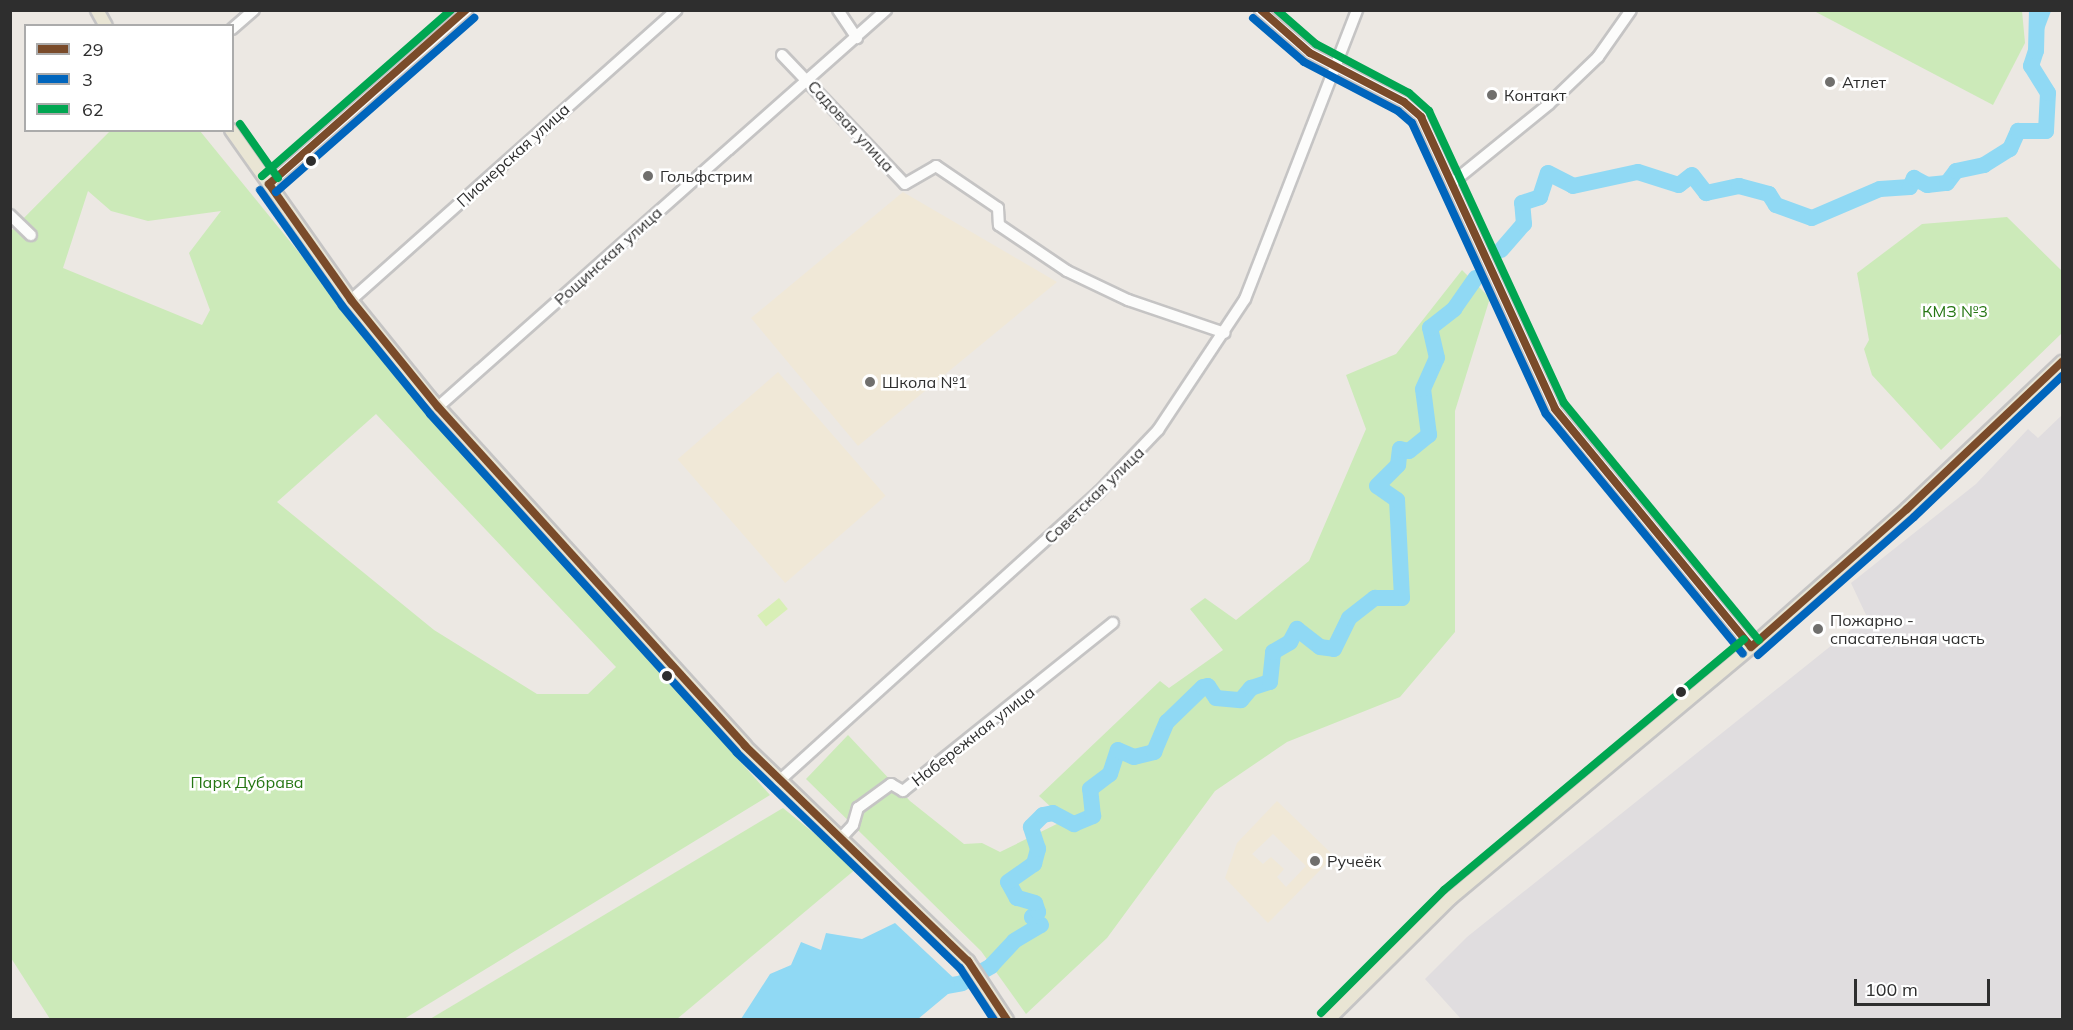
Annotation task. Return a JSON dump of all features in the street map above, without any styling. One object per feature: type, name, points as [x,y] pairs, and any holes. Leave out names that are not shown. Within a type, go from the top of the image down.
[{"type":"main road","points":[[97,10],[105,24]]},
{"type":"main road","points":[[232,132],[351,300],[438,407],[779,781],[968,961],[1007,1020]]},
{"type":"main road","points":[[1328,1020],[1446,902],[1751,647],[1907,509],[2062,362]]},
{"type":"street","points":[[234,27],[254,10]]},
{"type":"street","points":[[269,184],[467,10]]},
{"type":"street","name":"Пионерская улица","points":[[351,300],[675,10]]},
{"type":"street","points":[[838,10],[856,38]]},
{"type":"street","name":"Рощинская улица","points":[[438,407],[886,10]]},
{"type":"street","points":[[1260,10],[1310,53],[1415,110],[1428,126],[1555,409],[1751,647]]},
{"type":"street","name":"Советская улица","points":[[779,781],[1131,463],[1225,333],[1245,299],[1332,66],[1357,10]]},
{"type":"street","points":[[1452,182],[1549,104],[1598,57],[1631,10]]},
{"type":"street","name":"Садовая улица","points":[[782,55],[905,184],[936,166],[998,208],[999,225],[1066,271],[1128,300],[1225,333]]},
{"type":"street","points":[[10,215],[31,235]]},
{"type":"street","name":"Набережная улица","points":[[840,839],[853,825],[858,808],[891,784],[903,791],[1113,622]]},
{"type":"shaded area","name":"Школа №1","points":[[903,192],[1057,282],[858,446],[751,318]]},
{"type":"shaded area","points":[[778,372],[886,496],[785,583],[678,459]]},
{"type":"shaded area","points":[[2062,415],[2062,1019],[1461,1019],[1425,979],[1467,937],[1867,617],[1851,583],[1976,484],[2028,429],[2038,438]]},
{"type":"shaded area","name":"Ручеёк","points":[[1277,801],[1334,856],[1268,923],[1225,878],[1237,843]],"holes":[[[1273,834],[1306,866],[1286,887],[1277,877],[1284,869],[1271,857],[1263,864],[1252,854]]]},
{"type":"green space","points":[[1814,11],[2022,11],[2025,43],[1993,105]]},
{"type":"green space","name":"Парк Дубрава","points":[[109,132],[201,132],[419,400],[770,795],[404,1019],[50,1019],[11,958],[11,231]],"holes":[[[88,191],[111,211],[148,221],[221,211],[189,253],[210,310],[202,325],[63,268]],[[376,414],[616,667],[588,694],[537,694],[434,630],[277,502]]]},
{"type":"green space","name":"КМЗ №3","points":[[2007,217],[2062,271],[2062,333],[1941,450],[1872,375],[1864,349],[1869,340],[1857,273],[1922,224]]},
{"type":"green space","points":[[1462,270],[1490,298],[1455,411],[1455,632],[1400,697],[1287,742],[1215,791],[1107,938],[1026,1014],[981,951],[806,779],[848,735],[910,801],[964,844],[982,843],[1000,852],[1065,820],[1039,796],[1160,681],[1169,688],[1223,650],[1190,609],[1205,598],[1236,620],[1309,561],[1366,429],[1346,375],[1396,354]]},
{"type":"green space","points":[[779,598],[788,609],[766,627],[757,616]]},
{"type":"green space","points":[[783,808],[857,868],[677,1019],[430,1019]]},
{"type":"water","points":[[2030,11],[2051,11],[2036,51]]},
{"type":"water","points":[[895,923],[960,984],[918,1019],[741,1019],[770,974],[791,965],[801,942],[821,950],[826,933],[862,939]]},
{"type":"waterway","points":[[1501,250],[1524,224],[1522,203],[1540,197],[1548,173],[1573,186],[1638,172],[1679,185],[1692,175],[1706,193],[1739,186],[1769,194],[1776,205],[1812,218],[1880,189],[1910,187],[1914,178],[1927,185],[1947,183],[1956,171],[1984,165],[2010,149],[2018,131],[2046,131],[2048,93],[2031,66],[2036,51],[2037,10]]},
{"type":"waterway","points":[[935,988],[962,983],[991,966],[1014,941],[1041,925],[1032,917],[1038,912],[1035,903],[1017,898],[1008,882],[1034,864],[1038,849],[1031,827],[1043,815],[1053,813],[1074,824],[1093,816],[1090,789],[1110,774],[1118,750],[1134,757],[1154,752],[1167,722],[1203,687],[1208,686],[1216,698],[1241,700],[1251,688],[1270,682],[1273,652],[1290,642],[1297,629],[1320,647],[1334,649],[1349,618],[1375,598],[1402,598],[1397,500],[1377,486],[1398,465],[1400,449],[1409,451],[1429,435],[1423,389],[1437,358],[1430,328],[1454,309],[1476,278]]},
{"type":"transit line","name":"62","points":[[262,176],[451,10]]},
{"type":"transit line","name":"29","points":[[269,184],[466,10]]},
{"type":"transit line","name":"29","points":[[1261,10],[1310,53],[1404,102],[1421,117],[1555,409],[1751,647]]},
{"type":"transit line","name":"62","points":[[1277,10],[1316,44],[1409,93],[1429,111],[1564,403],[1759,640]]},
{"type":"transit line","name":"3","points":[[276,192],[474,18]]},
{"type":"transit line","name":"3","points":[[1253,18],[1304,62],[1398,111],[1412,123],[1546,414],[1743,654]]},
{"type":"transit line","name":"62","points":[[240,124],[278,178]]},
{"type":"transit line","name":"29","points":[[269,184],[351,300],[438,407],[745,746],[968,961],[1007,1020]]},
{"type":"transit line","name":"3","points":[[260,190],[342,306],[430,414],[737,753],[960,968],[994,1020]]},
{"type":"transit line","name":"29","points":[[1751,647],[1907,509],[2062,362]]},
{"type":"transit line","name":"3","points":[[1758,655],[1914,517],[2062,376]]},
{"type":"transit line","name":"62","points":[[1321,1013],[1444,890],[1744,639]]},
{"type":"place","name":"Атлет","points":[[1830,82]]},
{"type":"place","name":"Контакт","points":[[1492,95]]},
{"type":"place","name":"Гольфстрим","points":[[648,176]]},
{"type":"place","name":"Школа №1","points":[[870,382]]},
{"type":"place","name":"Пожарно - спасательная часть","points":[[1818,629]]},
{"type":"place","name":"Ручеёк","points":[[1315,861]]}]
